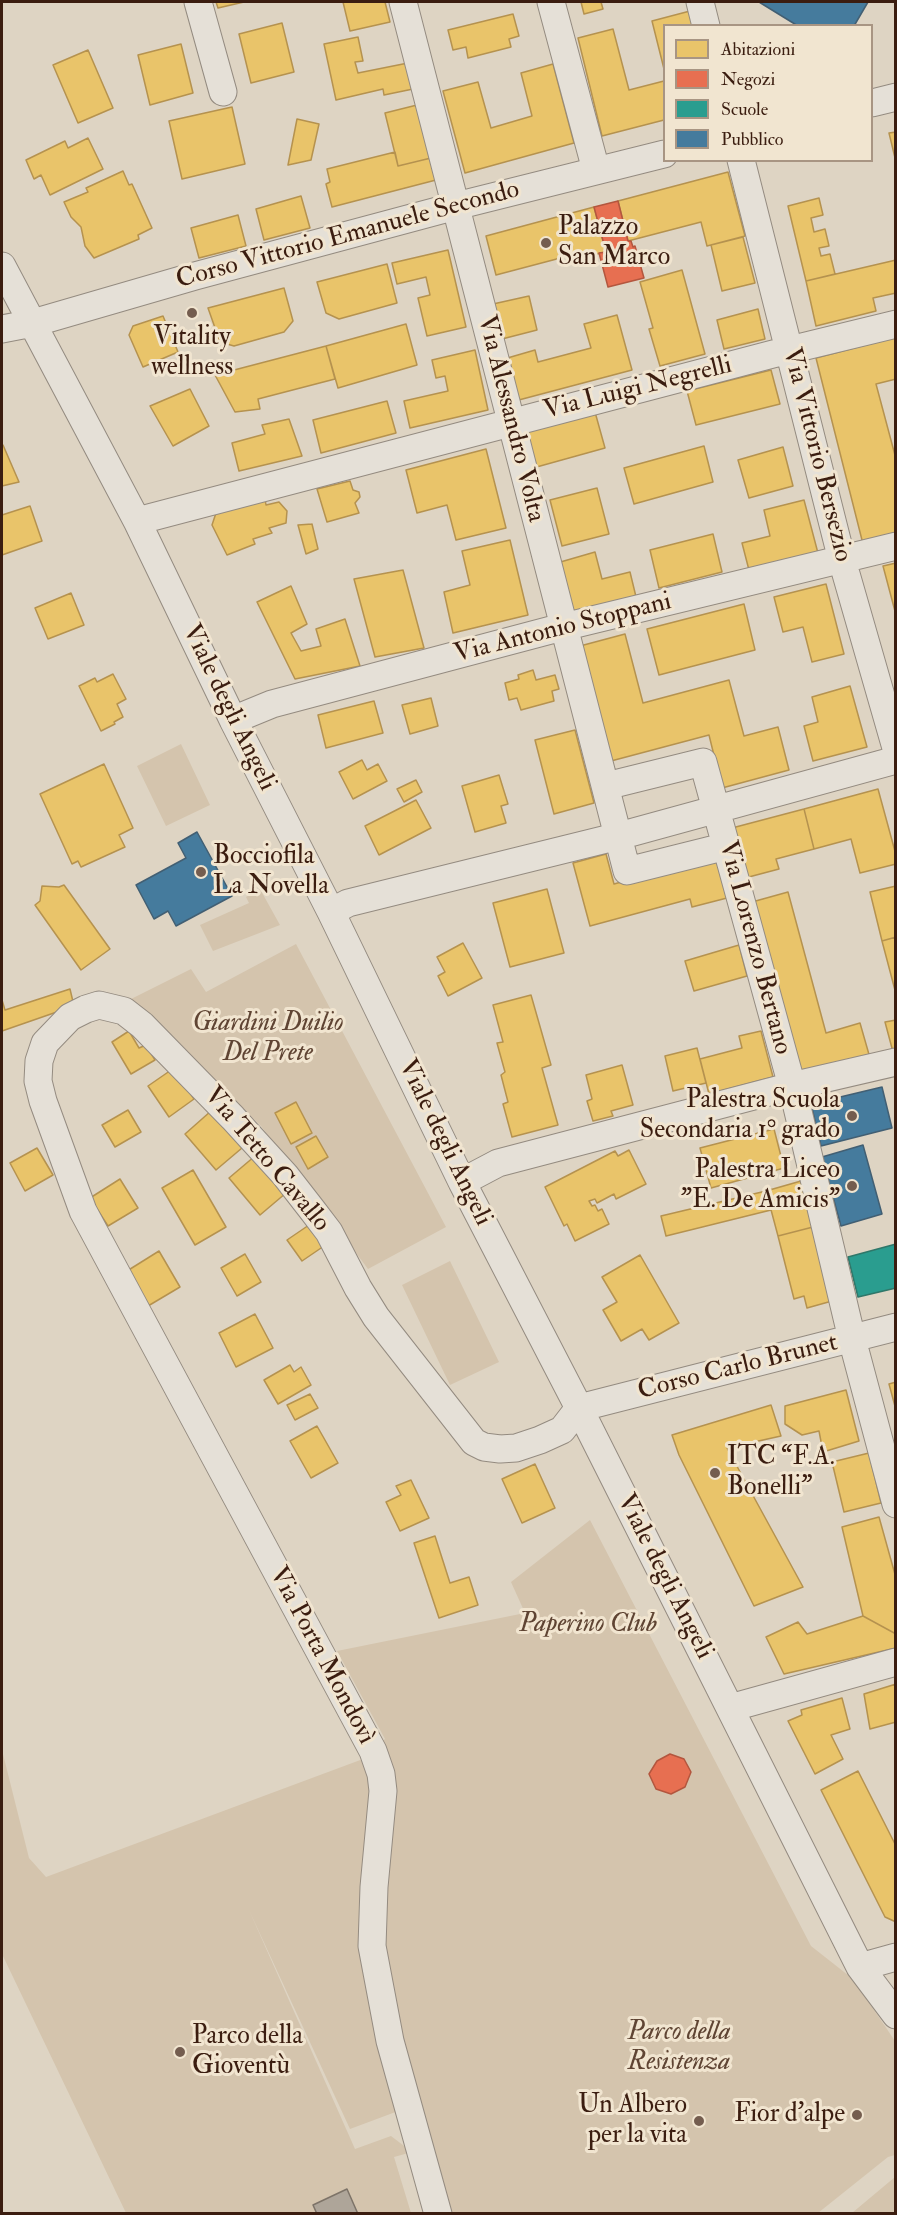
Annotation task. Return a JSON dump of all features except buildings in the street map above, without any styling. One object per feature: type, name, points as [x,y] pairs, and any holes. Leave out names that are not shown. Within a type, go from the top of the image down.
[{"type":"street","points":[[198,2],[223,92]]},
{"type":"street","name":"Via Alessandro Volta","points":[[403,2],[627,871],[727,846]]},
{"type":"street","points":[[551,2],[596,170]]},
{"type":"street","points":[[700,2],[706,24]]},
{"type":"street","points":[[873,103],[896,97]]},
{"type":"street","name":"Corso Vittorio Emanuele Secondo","points":[[2,329],[33,323],[195,276],[456,206],[663,154]]},
{"type":"street","name":"Via Vittorio Bersezio","points":[[742,162],[842,560],[896,748]]},
{"type":"street","name":"Viale degli Angeli","points":[[2,266],[137,520],[233,720],[331,912],[462,1182],[579,1408],[860,1967],[896,2015]]},
{"type":"street","name":"Via Luigi Negrelli","points":[[137,520],[896,324]]},
{"type":"street","name":"Via Antonio Stoppani","points":[[233,720],[272,704],[564,627],[896,546]]},
{"type":"street","points":[[331,912],[359,900],[716,811],[896,760]]},
{"type":"street","name":"Via Lorenzo Bertano","points":[[606,786],[703,762],[792,1086],[852,1338],[896,1504]]},
{"type":"street","name":"Via Tetto Cavallo","points":[[56,1140],[38,1081],[39,1061],[45,1043],[70,1017],[86,1009],[99,1005],[124,1011],[171,1053],[234,1118],[292,1184],[329,1232],[376,1317],[474,1442],[484,1447],[516,1448],[561,1430],[579,1408]]},
{"type":"street","points":[[462,1182],[498,1163],[792,1086],[896,1062]]},
{"type":"street","name":"Via Porta Mondovì","points":[[56,1140],[83,1211],[112,1268],[373,1751],[381,1774],[383,1791],[374,1887],[372,1946],[390,2041],[438,2214]]},
{"type":"street","name":"Corso Carlo Brunet","points":[[579,1408],[896,1327]]},
{"type":"street","points":[[730,1708],[896,1662]]},
{"type":"street","points":[[860,1967],[896,1957]]},
{"type":"green space","points":[[181,744],[210,805],[166,826],[137,766]]},
{"type":"green space","points":[[260,889],[280,925],[213,951],[200,925],[249,903],[246,897]]},
{"type":"green space","name":"Giardini Duilio Del Prete","points":[[296,944],[446,1227],[368,1269],[261,1126],[129,1000],[191,969],[206,992]]},
{"type":"green space","points":[[450,1261],[499,1362],[450,1385],[402,1285]]},
{"type":"green space","points":[[590,1520],[811,1946],[853,1979],[895,2041],[895,2155],[888,2157],[818,2213],[448,2213],[417,2104],[350,2129],[249,1910],[355,2149],[391,2136],[412,2152],[394,2157],[411,2213],[126,2213],[2,1954],[2,1750],[29,1858],[46,1877],[363,1759],[385,1739],[337,1651],[525,1613],[511,1582]]},
{"type":"green space","points":[[895,2177],[895,2213],[852,2213]]},
{"type":"place","name":"Palazzo San Marco","points":[[546,243]]},
{"type":"place","name":"Vitality wellness","points":[[192,313]]},
{"type":"place","name":"Bocciofila La Novella","points":[[201,872]]},
{"type":"place","name":"Palestra Scuola Secondaria 1° grado","points":[[852,1116]]},
{"type":"place","name":"Palestra Liceo \"E. De Amicis\"","points":[[852,1186]]},
{"type":"place","name":"ITC “F.A. Bonelli”","points":[[715,1473]]},
{"type":"place","name":"Parco della Gioventù","points":[[180,2052]]},
{"type":"place","name":"Fior d'alpe","points":[[857,2115]]},
{"type":"place","name":"Un Albero per la vita","points":[[699,2121]]},
{"type":"park label","name":"Paperino Club","points":[[588,1625]]},
{"type":"park label","name":"Parco della Resistenza","points":[[679,2048]]}]
